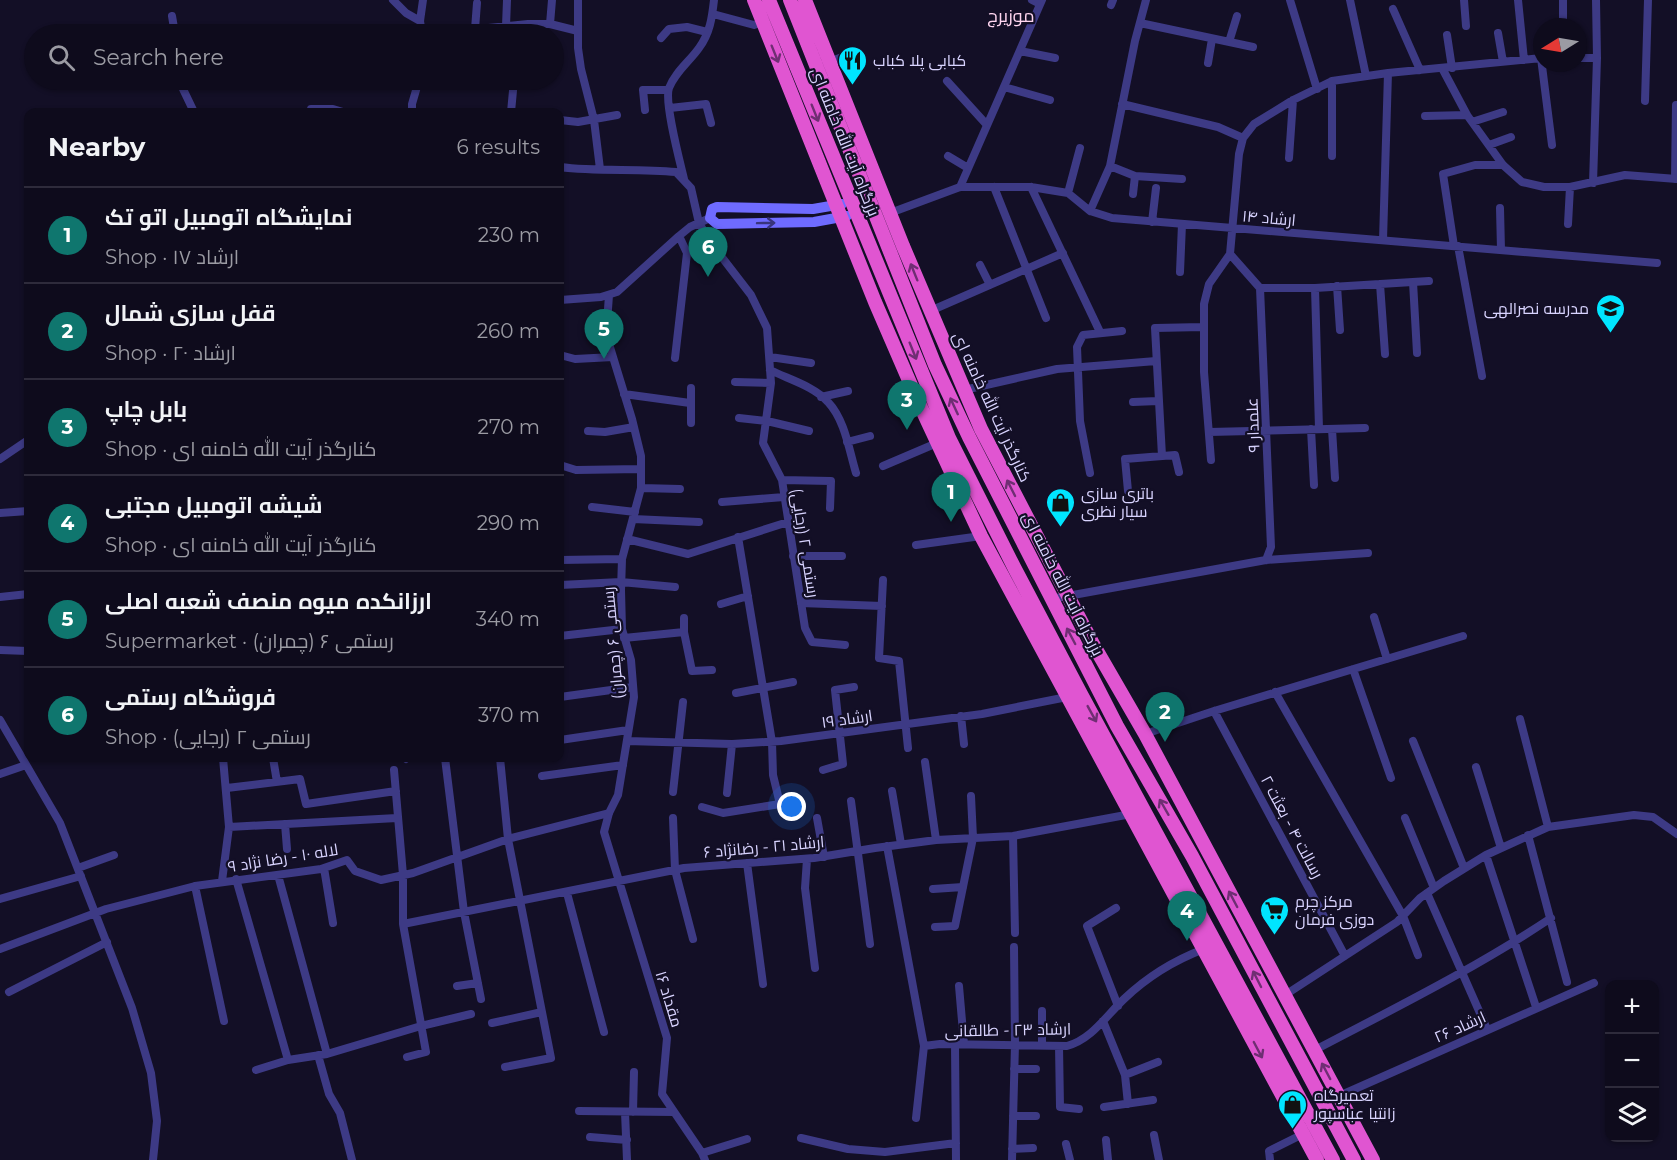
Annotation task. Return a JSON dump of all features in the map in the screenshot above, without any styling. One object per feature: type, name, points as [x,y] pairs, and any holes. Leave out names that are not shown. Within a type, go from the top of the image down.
[{"type":"highway","points":[[754,0],[875,302],[923,395],[937,442],[957,487],[1039,647],[1137,812],[1204,949],[1238,998],[1283,1098],[1317,1160]]},
{"type":"highway","name":"بزرگراه آیت الله خامنه ای","points":[[770,0],[854,208],[923,395],[1054,642],[1137,812],[1238,998],[1296,1091],[1333,1160]]},
{"type":"highway","name":"بزرگراه آیت الله خامنه ای","points":[[790,0],[834,94],[935,365],[969,437],[1104,700],[1202,875],[1354,1160]]},
{"type":"highway","name":"کنارگذر آیت الله خامنه ای","points":[[805,0],[829,62],[834,94],[890,213],[981,429],[1119,692],[1144,734],[1373,1160]]},
{"type":"highway","points":[[785,79],[799,74]]},
{"type":"highway","points":[[927,343],[941,336]]},
{"type":"highway","points":[[935,365],[951,359]]},
{"type":"highway","points":[[969,437],[981,429]]},
{"type":"highway","points":[[957,487],[970,480]]},
{"type":"highway","points":[[1003,578],[1015,569]]},
{"type":"highway","points":[[1039,647],[1054,642]]},
{"type":"highway","points":[[1104,700],[1119,692]]},
{"type":"highway","points":[[1202,875],[1216,867]]},
{"type":"highway","points":[[1276,1016],[1288,1001]]},
{"type":"highway","points":[[1283,1098],[1296,1091]]},
{"type":"main road","points":[[817,208],[827,197],[826,179]]},
{"type":"main road","points":[[839,211],[817,208],[717,207],[712,209],[704,220],[717,224],[820,221],[835,226],[853,244]]},
{"type":"main road","points":[[817,208],[820,221]]},
{"type":"main road","points":[[820,221],[839,211],[854,208]]},
{"type":"street","points":[[393,0],[406,13],[420,21]]},
{"type":"street","points":[[421,24],[423,0]]},
{"type":"street","points":[[506,24],[507,0]]},
{"type":"street","points":[[550,24],[552,0]]},
{"type":"street","points":[[578,0],[581,69],[594,120],[600,169]]},
{"type":"street","points":[[645,110],[643,90],[668,90],[681,69],[700,47],[712,24],[714,0]]},
{"type":"street","points":[[960,188],[1041,2],[1032,0]]},
{"type":"street","points":[[1090,211],[1110,166],[1146,0]]},
{"type":"street","points":[[1290,0],[1317,89]]},
{"type":"street","points":[[1350,0],[1366,76]]},
{"type":"street","points":[[1464,0],[1466,26]]},
{"type":"street","points":[[1518,0],[1524,60]]},
{"type":"street","points":[[1563,0],[1563,18]]},
{"type":"street","points":[[1593,183],[1597,58],[1596,0]]},
{"type":"street","points":[[1645,101],[1648,0]]},
{"type":"street","points":[[477,3],[477,24]]},
{"type":"street","points":[[1393,9],[1420,70]]},
{"type":"street","points":[[713,14],[754,25],[762,22]]},
{"type":"street","points":[[172,16],[175,24]]},
{"type":"street","points":[[1229,42],[1237,16]]},
{"type":"street","points":[[1140,23],[1253,47]]},
{"type":"street","points":[[661,38],[669,29],[687,27],[708,32]]},
{"type":"street","points":[[564,28],[578,31]]},
{"type":"street","points":[[1498,33],[1503,62]]},
{"type":"street","points":[[1447,35],[1452,68]]},
{"type":"street","points":[[1208,63],[1212,39]]},
{"type":"street","points":[[1020,51],[1055,58]]},
{"type":"street","points":[[829,62],[855,52]]},
{"type":"street","points":[[1587,58],[1597,58]]},
{"type":"street","points":[[1211,460],[1203,327],[1204,304],[1209,284],[1230,254],[1239,154],[1243,138],[1254,124],[1293,100],[1332,81],[1388,73],[1533,59]]},
{"type":"street","points":[[1442,68],[1469,119],[1503,165],[1522,182],[1544,187],[1570,187],[1625,175],[1676,179],[1676,105]]},
{"type":"street","points":[[1543,72],[1552,145]]},
{"type":"street","points":[[1383,240],[1388,73]]},
{"type":"street","points":[[947,81],[987,125]]},
{"type":"street","points":[[1332,81],[1332,156]]},
{"type":"street","points":[[1004,87],[1050,100]]},
{"type":"street","points":[[183,90],[192,108]]},
{"type":"street","points":[[412,108],[416,90]]},
{"type":"street","points":[[511,108],[512,90]]},
{"type":"street","name":"رستمی ۲ (رجایی)","points":[[668,90],[684,181],[691,188],[714,247],[751,295],[767,327],[771,383],[763,443],[782,480],[805,628],[812,642],[845,645]]},
{"type":"street","points":[[1289,158],[1293,100]]},
{"type":"street","points":[[670,108],[706,104],[711,123]]},
{"type":"street","points":[[1122,104],[1218,127],[1243,138]]},
{"type":"street","points":[[1425,116],[1469,119],[1503,112]]},
{"type":"street","points":[[564,120],[578,122],[617,115]]},
{"type":"street","points":[[1489,145],[1511,137]]},
{"type":"street","points":[[890,213],[960,188],[1031,187],[1068,193],[1080,148]]},
{"type":"street","points":[[948,156],[968,168]]},
{"type":"street","points":[[1482,376],[1443,174],[1474,165],[1503,165]]},
{"type":"street","points":[[1110,166],[1135,176],[1182,179]]},
{"type":"street","points":[[564,167],[676,172],[684,181]]},
{"type":"street","points":[[1133,194],[1135,176]]},
{"type":"street","points":[[994,187],[1046,318]]},
{"type":"street","points":[[1031,187],[1100,332]]},
{"type":"street","points":[[1568,224],[1570,187]]},
{"type":"street","points":[[1152,222],[1156,188]]},
{"type":"street","name":"ارشاد ۱۴","points":[[1068,193],[1090,211],[1112,218],[1657,262]]},
{"type":"street","points":[[1500,208],[1501,250]]},
{"type":"street","points":[[564,300],[609,295],[617,292],[680,236],[704,220]]},
{"type":"street","points":[[1180,272],[1182,224]]},
{"type":"street","points":[[675,358],[687,253],[680,236]]},
{"type":"street","points":[[930,311],[1063,253]]},
{"type":"street","points":[[1230,254],[1260,288],[1315,288],[1429,281]]},
{"type":"street","points":[[980,265],[990,285]]},
{"type":"street","points":[[1413,282],[1417,353]]},
{"type":"street","points":[[1380,284],[1385,354]]},
{"type":"street","points":[[1337,286],[1340,330]]},
{"type":"street","name":"علمدار ۹","points":[[1260,288],[1271,547],[1266,560]]},
{"type":"street","points":[[1314,484],[1315,288]]},
{"type":"street","name":"رستمی ۶ (چمران)","points":[[609,295],[607,323],[609,344],[641,456],[641,488],[622,559],[621,582],[623,634],[630,660],[634,697],[618,795],[609,813],[604,832],[618,882]]},
{"type":"street","points":[[1162,456],[1155,328],[1203,327]]},
{"type":"street","points":[[1090,473],[1080,421],[1077,347],[1083,335],[1122,331]]},
{"type":"street","points":[[564,356],[575,359],[613,357]]},
{"type":"street","points":[[770,357],[811,363]]},
{"type":"street","points":[[964,390],[1057,369],[1156,361]]},
{"type":"street","points":[[770,370],[808,388],[828,402],[839,419],[856,473]]},
{"type":"street","points":[[735,382],[771,383]]},
{"type":"street","points":[[691,388],[691,423]]},
{"type":"street","points":[[821,397],[848,391]]},
{"type":"street","points":[[624,394],[690,403]]},
{"type":"street","points":[[1133,402],[1158,401]]},
{"type":"street","points":[[739,418],[767,421],[809,431]]},
{"type":"street","points":[[588,431],[605,432],[634,427]]},
{"type":"street","points":[[1209,432],[1365,428]]},
{"type":"street","points":[[1332,429],[1335,478]]},
{"type":"street","points":[[847,442],[870,436]]},
{"type":"street","points":[[883,466],[937,442]]},
{"type":"street","points":[[0,459],[24,443]]},
{"type":"street","points":[[1128,491],[1125,459],[1175,455],[1179,472]]},
{"type":"street","points":[[564,466],[576,470],[641,469]]},
{"type":"street","points":[[782,480],[831,481],[830,508]]},
{"type":"street","points":[[641,488],[680,489]]},
{"type":"street","points":[[722,502],[784,497]]},
{"type":"street","points":[[592,507],[634,515],[699,522]]},
{"type":"street","points":[[0,513],[24,511]]},
{"type":"street","points":[[627,539],[688,554],[788,522]]},
{"type":"street","points":[[916,545],[981,536]]},
{"type":"street","points":[[702,807],[723,813],[780,804],[773,775],[772,742],[738,537]]},
{"type":"street","points":[[1051,599],[1266,560],[1368,553]]},
{"type":"street","points":[[792,556],[842,556]]},
{"type":"street","points":[[564,560],[622,559]]},
{"type":"street","points":[[883,580],[879,658],[898,661],[908,748]]},
{"type":"street","points":[[564,585],[621,582],[675,587]]},
{"type":"street","points":[[0,597],[24,594]]},
{"type":"street","points":[[721,604],[748,596]]},
{"type":"street","points":[[801,603],[882,606]]},
{"type":"street","points":[[1374,616],[1387,659]]},
{"type":"street","points":[[684,618],[684,632],[692,671],[712,670]]},
{"type":"street","points":[[564,636],[684,632]]},
{"type":"street","points":[[1144,734],[1463,636]]},
{"type":"street","points":[[0,650],[24,651]]},
{"type":"street","points":[[1353,669],[1392,778]]},
{"type":"street","points":[[736,693],[793,682]]},
{"type":"street","points":[[564,696],[633,687]]},
{"type":"street","points":[[823,770],[843,764],[835,690],[854,687]]},
{"type":"street","points":[[1275,692],[1403,916],[1418,955]]},
{"type":"street","name":"ارشاد ۱۹","points":[[627,741],[732,744],[772,742],[961,717],[1067,697]]},
{"type":"street","points":[[673,792],[683,702]]},
{"type":"street","name":"رسالت ۴ - بعثت ۲","points":[[1214,711],[1345,956]]},
{"type":"street","points":[[961,717],[964,744]]},
{"type":"street","points":[[1520,719],[1548,827]]},
{"type":"street","points":[[0,720],[4,736],[19,751],[24,761]]},
{"type":"street","points":[[564,739],[628,730]]},
{"type":"street","points":[[1413,741],[1464,868]]},
{"type":"street","points":[[727,793],[732,744]]},
{"type":"street","points":[[19,751],[24,749]]},
{"type":"street","points":[[24,762],[60,823],[132,1008],[151,1073],[157,1120],[153,1160]]},
{"type":"street","points":[[222,881],[229,827],[224,762]]},
{"type":"street","points":[[274,762],[277,782]]},
{"type":"street","points":[[445,762],[464,912],[481,999]]},
{"type":"street","points":[[500,762],[508,839],[551,1058],[506,1067]]},
{"type":"street","points":[[925,762],[936,840]]},
{"type":"street","points":[[0,774],[26,765]]},
{"type":"street","points":[[542,776],[623,765]]},
{"type":"street","points":[[1476,767],[1501,848]]},
{"type":"street","points":[[394,770],[403,875],[403,924],[426,1052],[407,1057]]},
{"type":"street","points":[[227,788],[300,779],[306,804],[396,791]]},
{"type":"street","points":[[892,791],[901,844]]},
{"type":"street","points":[[935,927],[955,926],[973,838],[971,796]]},
{"type":"street","points":[[851,801],[870,944]]},
{"type":"street","name":"ارشاد ۲۱ - رضانژاد ۶","points":[[403,924],[675,870],[807,859],[936,840],[1013,836],[1137,812]]},
{"type":"street","name":"لاله ۱۰ - رضا نژاد ۹","points":[[0,949],[94,912],[195,886],[324,868],[347,860],[356,871],[381,880],[403,875],[508,839],[609,813]]},
{"type":"street","points":[[1288,1001],[1345,956],[1403,916],[1431,890],[1486,855],[1528,835],[1548,827],[1634,815],[1653,817],[1677,834]]},
{"type":"street","points":[[229,827],[397,818]]},
{"type":"street","points":[[673,818],[675,870],[693,939]]},
{"type":"street","points":[[817,818],[824,857]]},
{"type":"street","points":[[1405,818],[1462,973],[1487,1029]]},
{"type":"street","points":[[285,824],[287,849]]},
{"type":"street","points":[[1528,835],[1567,982]]},
{"type":"street","points":[[1013,836],[1015,933]]},
{"type":"street","points":[[887,846],[924,1046],[916,1118]]},
{"type":"street","points":[[0,898],[80,872],[114,855]]},
{"type":"street","points":[[1486,855],[1536,1007]]},
{"type":"street","points":[[807,859],[805,888],[815,968]]},
{"type":"street","points":[[747,863],[763,984]]},
{"type":"street","points":[[324,868],[333,923]]},
{"type":"street","points":[[278,875],[327,1054]]},
{"type":"street","points":[[236,879],[288,1060]]},
{"type":"street","name":"مقداد ۱۶","points":[[618,882],[667,1038],[662,1094],[703,1156]]},
{"type":"street","points":[[195,886],[224,1021]]},
{"type":"street","points":[[933,889],[963,887]]},
{"type":"street","points":[[567,892],[604,1032]]},
{"type":"street","points":[[1116,908],[1087,926],[1118,1006]]},
{"type":"street","points":[[1315,1050],[1462,973],[1514,943],[1551,918]]},
{"type":"street","points":[[9,992],[107,942]]},
{"type":"street","points":[[1012,1160],[1015,1044],[1014,947]]},
{"type":"street","name":"ارشاد ۲۳ - طالقانی","points":[[924,1046],[1015,1044],[1067,1046],[1079,1042],[1163,969],[1182,957],[1204,949]]},
{"type":"street","points":[[457,986],[478,983]]},
{"type":"street","name":"ارشاد ۲۶","points":[[1338,1096],[1593,983]]},
{"type":"street","points":[[956,1160],[959,986]]},
{"type":"street","points":[[1042,1011],[1042,1045]]},
{"type":"street","points":[[492,1023],[542,1012]]},
{"type":"street","points":[[256,1070],[288,1060],[327,1054],[421,1026],[471,1014]]},
{"type":"street","points":[[1103,1021],[1125,1075],[1128,1104]]},
{"type":"street","points":[[1059,1046],[1060,1107],[1078,1110]]},
{"type":"street","points":[[318,1055],[329,1094],[340,1113],[352,1160]]},
{"type":"street","points":[[1125,1075],[1158,1062]]},
{"type":"street","points":[[1014,1069],[1036,1069]]},
{"type":"street","points":[[627,1160],[629,1112],[634,1072]]},
{"type":"street","points":[[1104,1107],[1153,1100]]},
{"type":"street","points":[[579,1111],[674,1112]]},
{"type":"street","points":[[1013,1116],[1036,1116]]},
{"type":"street","points":[[1270,1160],[1269,1151],[1303,1134]]},
{"type":"street","points":[[1154,1135],[1159,1160]]},
{"type":"street","points":[[590,1137],[627,1140]]},
{"type":"street","points":[[801,1138],[848,1149],[885,1152],[956,1143]]},
{"type":"street","points":[[703,1156],[747,1139]]},
{"type":"street","points":[[1106,1140],[1108,1160]]},
{"type":"street","points":[[1066,1144],[1071,1160]]},
{"type":"street","points":[[1012,1149],[1033,1148]]},
{"type":"place","name":"کبابی پلا کباب","points":[[852,86]]},
{"type":"place","name":"فروشگاه رستمی","points":[[708,277]]},
{"type":"place","name":"مدرسه نصرالهی","points":[[1610,334]]},
{"type":"place","name":"ارزانکده میوه منصف شعبه اصلی","points":[[604,359]]},
{"type":"place","name":"بابل چاپ","points":[[907,430]]},
{"type":"place","name":"نمایشگاه اتومبیل اتو تک","points":[[951,522]]},
{"type":"place","name":"باتری سازی سیار نظری","points":[[1060,528]]},
{"type":"place","name":"قفل سازی شمال","points":[[1165,742]]},
{"type":"place","name":"مرکز چرم دوزی فرمان","points":[[1274,936]]},
{"type":"place","name":"شیشه اتومبیل مجتبی","points":[[1187,941]]},
{"type":"place","name":"تعمیرگاه زانتیا عباسپور","points":[[1293,1130]]},
{"type":"district","name":"موزیرج","points":[[1011,16]]}]
